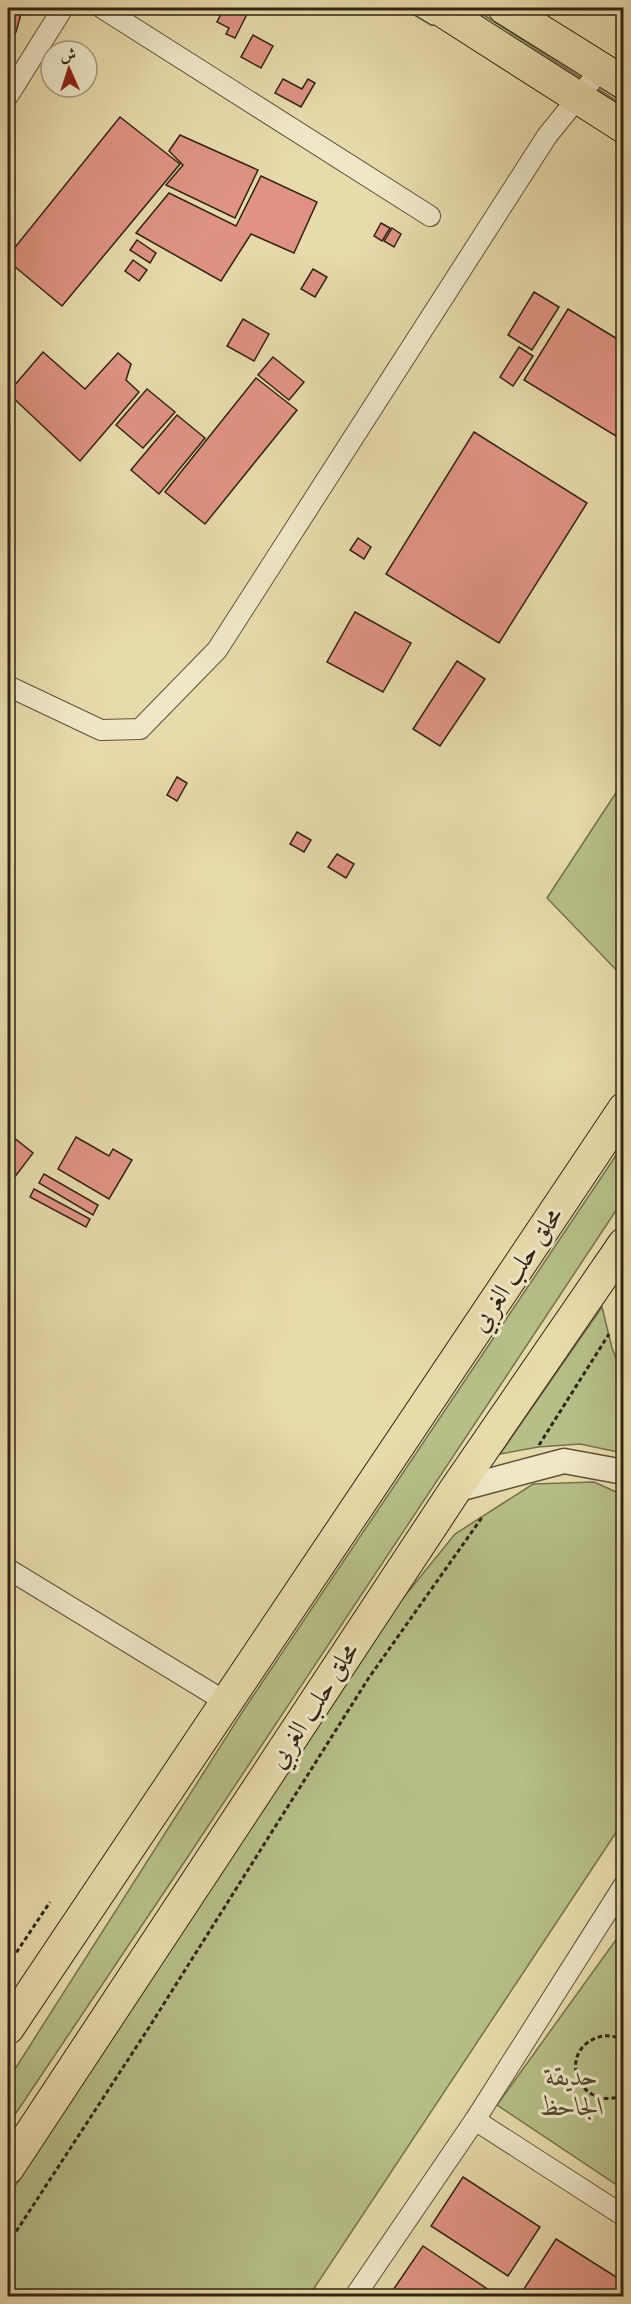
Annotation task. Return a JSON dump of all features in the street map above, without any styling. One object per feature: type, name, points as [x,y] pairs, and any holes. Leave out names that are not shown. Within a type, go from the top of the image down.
[{"type":"highway","points":[[504,8],[612,76]]},
{"type":"highway","points":[[440,17],[624,127]]},
{"type":"highway","name":"محلق حلب الغربي","points":[[8,2028],[624,1109]]},
{"type":"highway","name":"محلق حلب الغربي","points":[[8,2168],[455,1490],[624,1244]]},
{"type":"street","points":[[8,96],[63,8]]},
{"type":"street","points":[[102,8],[430,216]]},
{"type":"street","points":[[8,686],[100,730],[140,729],[217,650],[547,136],[557,87],[612,76]]},
{"type":"street","points":[[455,1490],[564,1461],[624,1472]]},
{"type":"street","points":[[8,1569],[226,1702]]},
{"type":"street","points":[[355,2296],[475,2120],[624,1885]]},
{"type":"street","points":[[475,2120],[624,2216]]},
{"type":"lane","points":[[412,8],[440,17]]},
{"type":"path","points":[[538,1447],[609,1334]]},
{"type":"path","points":[[8,2244],[148,2029],[368,1679],[483,1516]]},
{"type":"path","points":[[8,1965],[50,1902]]},
{"type":"path","points":[[624,2040],[610,2036],[591,2040],[578,2056],[576,2067],[577,2078],[591,2095],[601,2099],[612,2099],[624,2095]]},
{"type":"green space","points":[[457,8],[473,8],[623,105],[623,116]]},
{"type":"green space","points":[[623,782],[623,977],[547,898]]},
{"type":"green space","points":[[623,1145],[623,1200],[8,2125],[8,2080],[241,1714]]},
{"type":"green space","points":[[602,1307],[612,1348],[623,1376],[623,1453],[580,1444],[538,1447],[500,1454]]},
{"type":"green space","points":[[594,1482],[623,1495],[623,1822],[309,2296],[8,2296],[8,2197],[369,1640],[455,1534],[533,1484]]},
{"type":"green space","name":"حديقة الجاحظ","points":[[623,1930],[623,2189],[497,2105]]},
{"type":"building","points":[[8,8],[14,8],[21,14],[16,32],[8,45]]},
{"type":"building","points":[[224,8],[250,8],[235,38],[226,34],[229,28],[217,22]]},
{"type":"building","points":[[253,35],[273,46],[261,68],[241,57]]},
{"type":"building","points":[[283,79],[302,89],[308,79],[315,83],[301,107],[275,93]]},
{"type":"building","points":[[120,117],[180,164],[62,306],[8,261],[8,256]]},
{"type":"building","points":[[180,135],[258,170],[235,218],[166,185],[183,165],[169,151]]},
{"type":"building","points":[[261,176],[317,202],[294,253],[251,234],[221,281],[136,233],[169,193],[236,226]]},
{"type":"building","points":[[381,223],[390,228],[382,241],[374,236]]},
{"type":"building","points":[[392,228],[401,234],[394,247],[384,241]]},
{"type":"building","points":[[137,240],[156,253],[150,263],[130,250]]},
{"type":"building","points":[[133,260],[147,270],[139,281],[125,271]]},
{"type":"building","points":[[313,269],[327,277],[315,297],[301,289]]},
{"type":"building","points":[[534,292],[559,307],[532,350],[508,335]]},
{"type":"building","points":[[568,309],[624,343],[624,441],[524,380]]},
{"type":"building","points":[[243,319],[269,334],[254,361],[227,346]]},
{"type":"building","points":[[519,347],[533,356],[513,386],[500,377]]},
{"type":"building","points":[[43,352],[85,389],[118,353],[131,364],[126,380],[139,392],[80,461],[8,393]]},
{"type":"building","points":[[273,357],[304,382],[289,400],[258,375]]},
{"type":"building","points":[[256,378],[297,410],[205,524],[165,492]]},
{"type":"building","points":[[147,389],[175,412],[143,448],[116,425]]},
{"type":"building","points":[[177,415],[205,438],[159,494],[131,470]]},
{"type":"building","points":[[474,432],[587,503],[499,643],[386,574]]},
{"type":"building","points":[[358,538],[371,547],[364,559],[350,550]]},
{"type":"building","points":[[355,612],[411,643],[383,692],[327,662]]},
{"type":"building","points":[[457,661],[485,679],[440,746],[413,729]]},
{"type":"building","points":[[177,777],[187,783],[177,801],[167,795]]},
{"type":"building","points":[[297,832],[311,840],[304,852],[290,844]]},
{"type":"building","points":[[337,854],[354,864],[346,878],[328,867]]},
{"type":"building","points":[[8,1133],[33,1153],[8,1186]]},
{"type":"building","points":[[76,1137],[109,1156],[113,1149],[132,1160],[109,1199],[58,1169]]},
{"type":"building","points":[[44,1174],[98,1205],[93,1215],[39,1183]]},
{"type":"building","points":[[34,1189],[90,1219],[86,1227],[30,1197]]},
{"type":"building","points":[[463,2177],[540,2227],[508,2276],[431,2226]]},
{"type":"building","points":[[556,2239],[624,2282],[624,2296],[535,2296],[524,2289]]},
{"type":"building","points":[[423,2246],[498,2296],[389,2296]]}]
